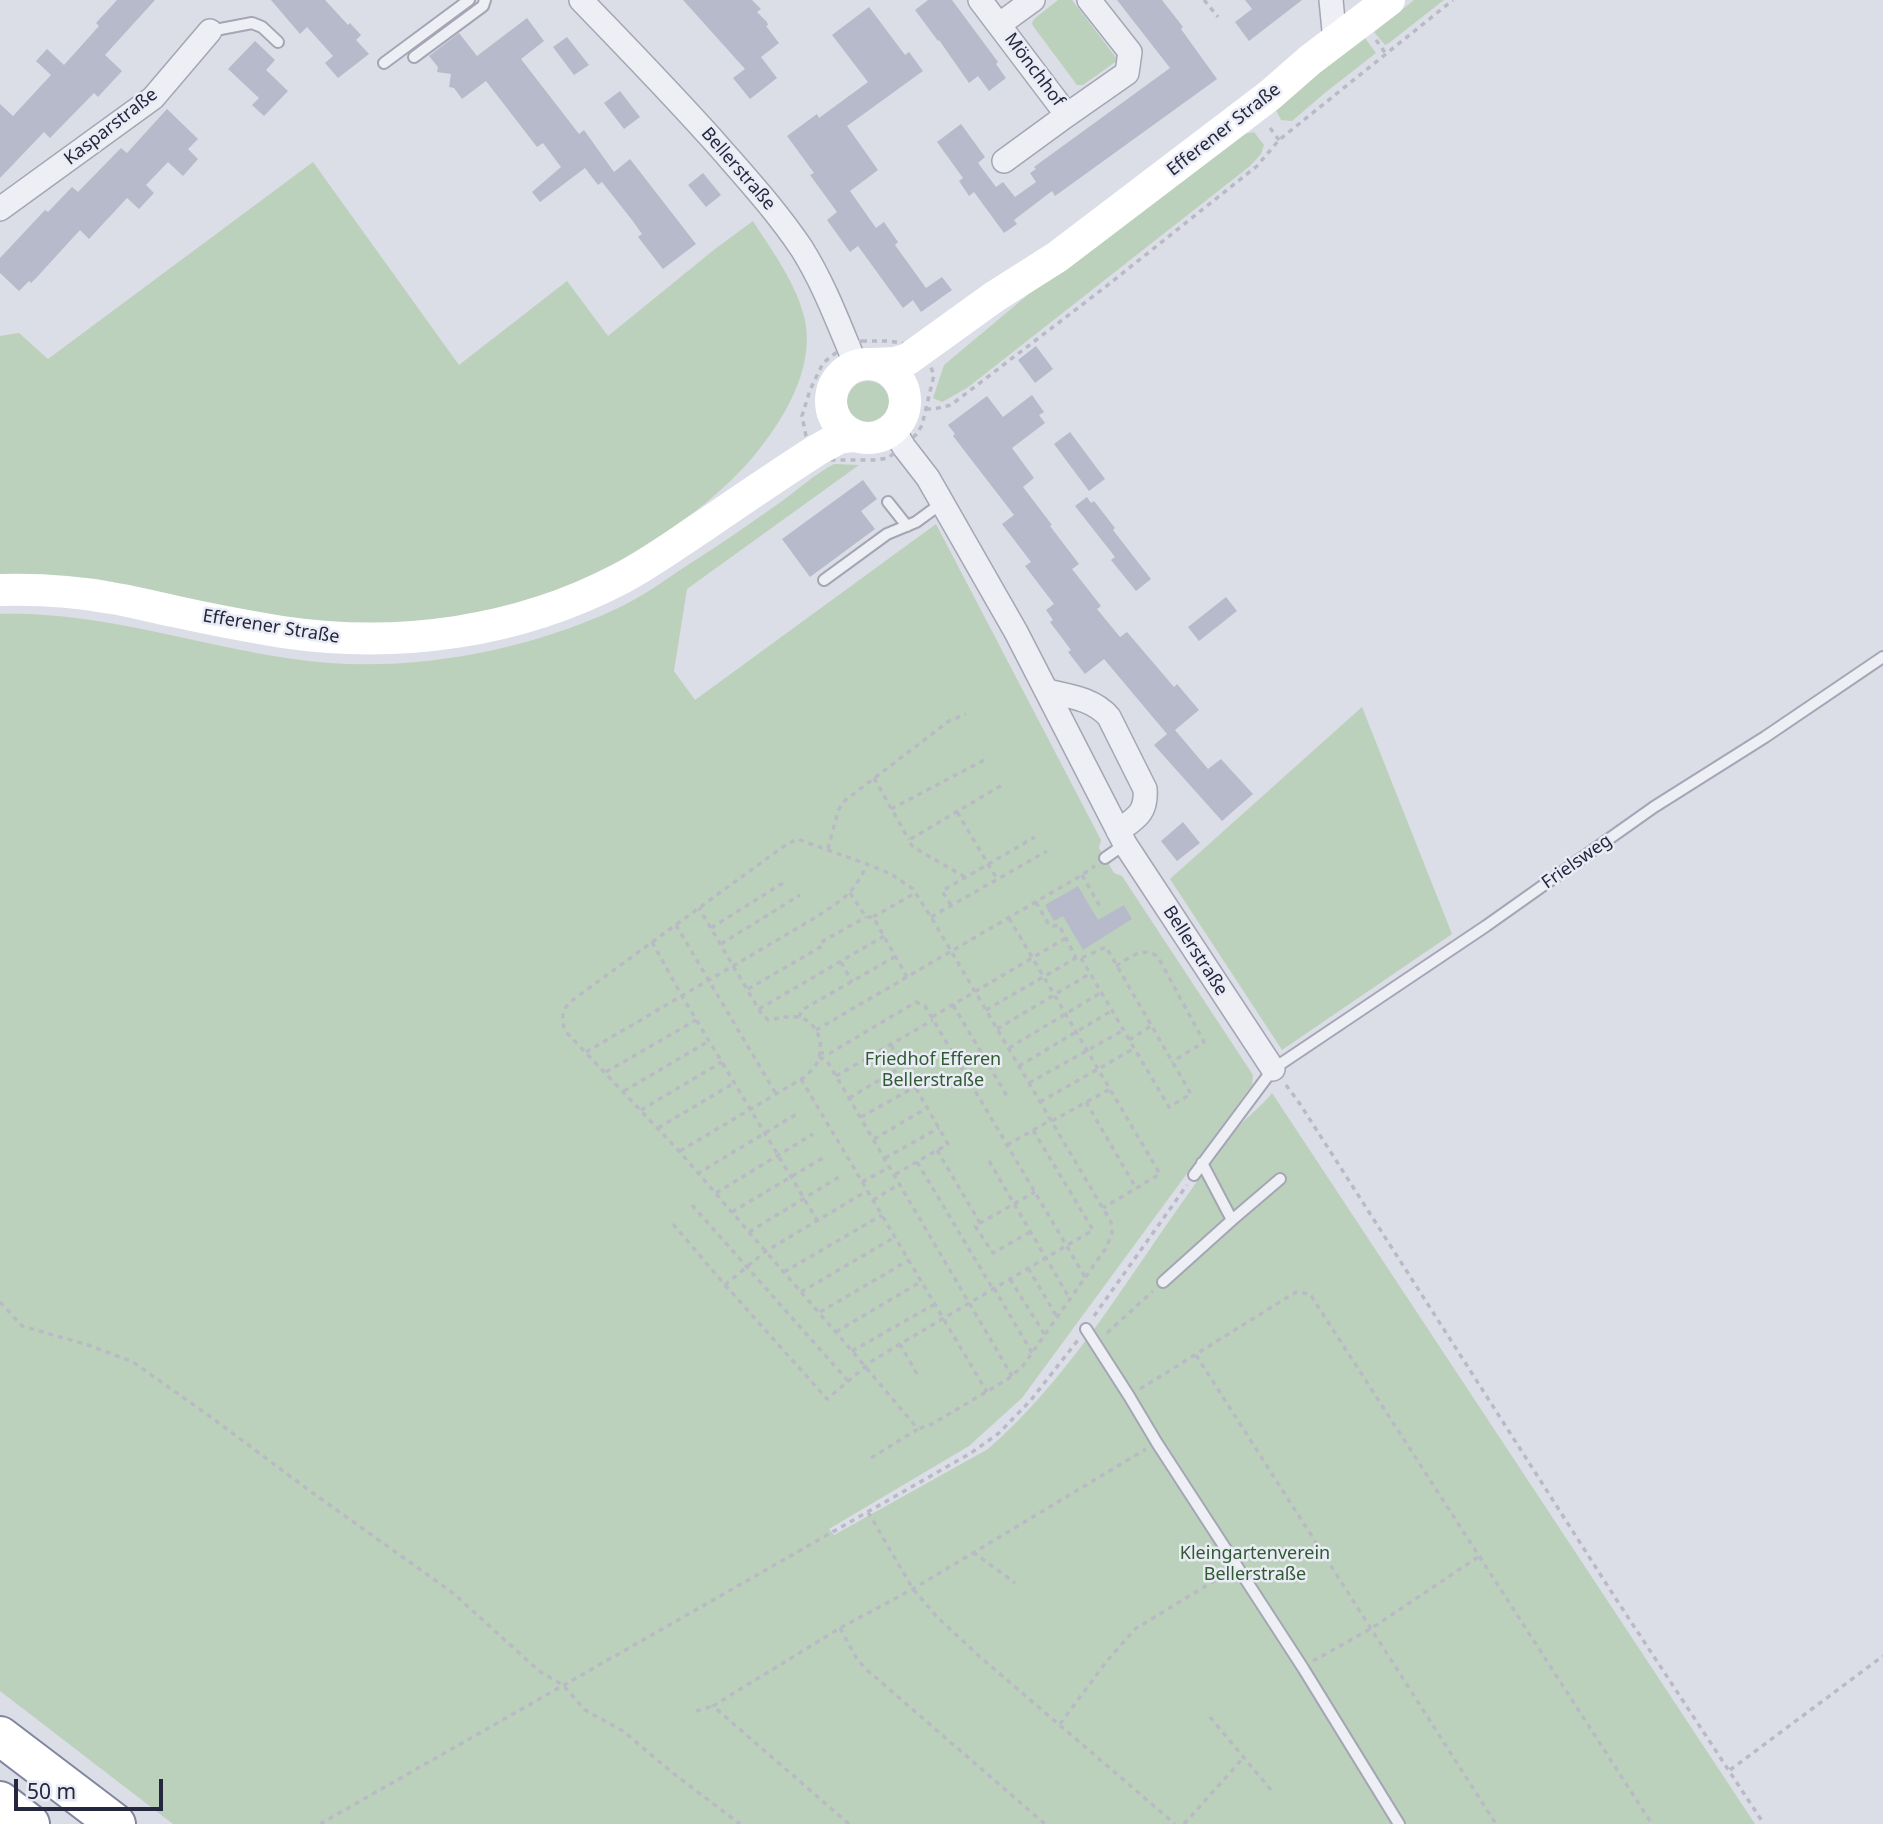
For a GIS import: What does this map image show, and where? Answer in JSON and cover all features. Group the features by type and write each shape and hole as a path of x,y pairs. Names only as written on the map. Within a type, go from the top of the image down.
{"highway":[{"path":"0,1736 117,1824"},
{"path":"0,1801 30,1824"}],"street":[{"name":"Bellerstraße","path":"581,0 763,196 817,274 859,358"},
{"name":"Mönchhof","path":"980,0 1068,115"},
{"name":"Mönchhof","path":"1000,24 1033,0"},
{"name":"Mönchhof","path":"1004,161 1128,74 1129,52 1090,0"},
{"path":"1331,0 1335,41"},
{"name":"Efferener Straße","path":"907,421 917,378 925,358 995,297 1057,257 1270,95 1389,0"},
{"name":"Kasparstraße","path":"0,209 153,98 210,31"},
{"name":"Efferener Straße","path":"859,358 895,363 925,358"},
{"path":"859,358 893,373 904,391 907,421 874,438 853,436 835,420 831,409 830,398 838,377 859,358"},
{"name":"Efferener Straße","path":"0,590 40,590 112,598 305,635 387,639 461,632 525,617 621,579 654,559 811,443 831,409"},
{"name":"Bellerstraße","path":"907,421 928,478 1016,632 1122,838 1273,1069"},
{"name":"Efferener Straße","path":"811,443 853,436"},
{"path":"1047,691 1089,702 1100,707 1109,717 1145,789 1146,800 1142,811 1122,838"}],"lane":[{"path":"384,63 469,0"},
{"path":"414,57 484,6 485,0"},
{"path":"210,31 252,23 262,27 278,42"},
{"path":"888,502 907,526"},
{"path":"824,580 887,534 916,522 943,503"},
{"name":"Frielsweg","path":"1194,1175 1273,1069 1486,926 1654,807 1765,737 1883,657"},
{"path":"1105,858 1122,838"},
{"path":"1202,1163 1232,1220"},
{"path":"1163,1282 1280,1180"},
{"path":"1086,1329 1303,1668 1399,1824"}],"path":[{"path":"1204,0 1217,17"},
{"path":"907,421 951,405 1104,288 1257,166 1279,140 1453,0"},
{"path":"862,341 907,344 925,358 934,375 888,458 828,460 811,443 802,416 822,363 859,358 862,341"},
{"path":"907,421 922,425 917,434 907,421"},
{"path":"828,850 843,802 949,721 966,714"},
{"path":"891,809 986,759"},
{"path":"874,778 910,843 965,877"},
{"path":"909,840 1002,785"},
{"path":"957,811 997,879"},
{"path":"951,905 942,891 1035,837"},
{"path":"871,1458 1012,1376 1032,1353 1106,1248 1112,1233 1111,1222 915,892 898,878 867,864 801,840 793,840 567,1006 562,1024 568,1034 680,1151 918,1429"},
{"path":"931,917 1047,851"},
{"path":"816,1030 1082,875 1105,858"},
{"path":"586,1052 813,919 850,893 862,877 867,864"},
{"path":"1082,875 1102,910"},
{"path":"711,928 786,881"},
{"path":"748,989 824,945 823,941 866,917 873,917 915,892"},
{"path":"850,893 866,917"},
{"path":"721,944 800,895"},
{"path":"986,1010 1044,976 1079,958 1106,947 1191,1094 1169,1107 1091,973 1079,958 1059,925 1049,925 1035,902"},
{"path":"680,1151 801,1079 815,1066 820,1044 813,1025 799,1017 768,1020 699,908"},
{"path":"873,917 907,977"},
{"path":"1009,918 1160,1174 1103,1208"},
{"path":"676,925 776,1094"},
{"path":"759,1009 884,936"},
{"path":"836,1076 1066,938"},
{"path":"652,942 817,1220"},
{"path":"1116,966 1138,953 1147,951 1158,957 1204,1042 1172,1062"},
{"path":"799,1017 803,1010 896,956"},
{"path":"841,962 852,982"},
{"path":"997,1029 1091,973"},
{"path":"1009,1048 1102,992"},
{"path":"819,1055 830,1054 916,1002 925,1006 1085,1278"},
{"path":"953,1004 1007,1096"},
{"path":"1019,1066 1113,1010"},
{"path":"606,1072 696,1020"},
{"path":"1129,1040 1151,1026"},
{"path":"1029,1083 1124,1030"},
{"path":"624,1091 709,1041"},
{"path":"891,1045 948,1144 894,1175"},
{"path":"1040,1102 1135,1048"},
{"path":"819,1055 827,1061 874,1139 1012,1376"},
{"path":"640,1110 722,1062"},
{"path":"849,1098 903,1066"},
{"path":"1273,1069 1300,1104 1616,1599 1764,1824"},
{"path":"801,1079 987,1392"},
{"path":"658,1128 734,1083"},
{"path":"860,1117 915,1087"},
{"path":"1007,1145 1110,1089"},
{"path":"1086,1102 1136,1188"},
{"path":"874,1139 927,1108"},
{"path":"697,1174 800,1112"},
{"path":"885,1158 939,1128"},
{"path":"673,1224 827,1399 865,1366 1093,1230 1033,1130"},
{"path":"715,1193 813,1134"},
{"path":"937,1150 980,1223"},
{"path":"732,1212 825,1156"},
{"path":"989,1161 1070,1299"},
{"path":"917,1162 1032,1353"},
{"path":"862,1182 890,1167"},
{"path":"320,1824 971,1453 999,1433 1031,1400 1086,1329 1194,1175"},
{"path":"749,1232 839,1177"},
{"path":"873,1200 900,1184"},
{"path":"725,1285 766,1251 867,1191"},
{"path":"1030,1232 993,1253 975,1226 1035,1192"},
{"path":"692,1205 848,1381"},
{"path":"784,1272 882,1215"},
{"path":"801,1292 895,1237"},
{"path":"819,1312 909,1259"},
{"path":"1028,1268 1057,1318"},
{"path":"1010,1279 1045,1335"},
{"path":"836,1332 922,1281"},
{"path":"1095,1344 1163,1282"},
{"path":"1129,1396 1296,1292 1310,1294 1652,1824"},
{"path":"0,1302 22,1326 88,1345 133,1362 453,1593 539,1671 563,1685 585,1710 623,1731 740,1824"},
{"path":"852,1351 935,1304"},
{"path":"900,1344 917,1374"},
{"path":"1196,1355 1496,1824"},
{"path":"696,1711 713,1706 840,1628 913,1589 1157,1443"},
{"path":"868,1512 913,1589 937,1618 1175,1824"},
{"path":"973,1552 1015,1583"},
{"path":"1303,1668 1372,1628 1478,1557"},
{"path":"1060,1724 1106,1662 1135,1629 1238,1567"},
{"path":"840,1628 857,1659 867,1670 1045,1824"},
{"path":"1729,1770 1883,1656"},
{"path":"713,1706 849,1824"},
{"path":"1210,1717 1271,1790"},
{"path":"1184,1824 1244,1757"}],"green space":[{"path":"1058,0 1072,0 1118,60 1083,85 1077,85 1032,23"},
{"path":"1414,0 1444,0 1385,45 1374,32"},
{"path":"1365,38 1376,53 1292,121 1281,120 1276,110 1282,101"},
{"path":"1254,132 1264,145 1261,154 1250,166 967,388 942,402 933,398 944,365 1048,278 1234,136"},
{"path":"313,162 459,365 567,281 608,336 753,221 790,281 805,320 805,357 801,375 785,411 753,457 724,487 652,541 569,585 526,602 483,614 442,621 340,625 0,577 0,336 19,333 48,359"},
{"path":"868,381 883,387 889,402 883,417 868,423 853,417 847,402 853,387"},
{"path":"834,464 859,465 687,589 674,671 695,700 936,524 1101,840 1099,848 1114,873 1122,876 1253,1075 1252,1085 1022,1398 969,1446 829,1529 834,1535 988,1449 1017,1422 1092,1332 1223,1145 1272,1093 1755,1824 173,1824 0,1691 0,614 37,614 111,623 256,653 333,663 415,662 456,657 538,638 622,606 716,547"},
{"path":"1362,707 1452,934 1282,1050 1170,879"}],"building":[{"path":"117,0 155,0 105,55 122,71 98,97 94,93 50,138 44,132 0,178 0,104 13,116 51,75 36,61 47,49 64,65 99,26 96,23"},
{"path":"271,0 325,0 361,35 356,40 369,54 338,78 325,63 333,56 307,27 300,34"},
{"path":"683,0 752,0 761,9 757,12 767,22 766,26 779,43 761,57 777,78 750,99 733,78 745,69"},
{"path":"928,0 952,0 998,62 996,64 1006,78 989,91 978,76 969,83 915,10"},
{"path":"1117,0 1162,0 1217,79 1055,196 1052,191 1014,220 1017,224 1004,233 974,192 969,196 959,181 963,178 937,142 961,124 985,157 978,163 996,187 1003,182 1015,197 1036,182 1030,173 1036,169 1034,167 1170,68"},
{"path":"1245,0 1302,0 1249,41 1235,22 1252,9"},
{"path":"869,7 905,55 909,52 923,71 847,126 878,170 850,191 876,228 884,222 898,242 895,245 926,288 942,277 952,290 921,312 913,300 903,308 858,246 850,252 827,220 837,212 810,175 814,173 787,136 817,114 819,118 868,82 832,35"},
{"path":"527,18 544,41 521,59 579,134 584,130 614,172 630,159 696,244 663,269 638,237 642,234 632,220 602,182 598,185 585,168 540,202 532,192 561,167 543,143 537,147 486,81 462,99 454,88 449,87 451,74 437,72 438,67 429,56 459,33 477,56"},
{"path":"567,37 589,65 574,75 553,47"},
{"path":"255,41 275,60 266,70 288,91 264,116 252,105 259,98 228,69"},
{"path":"620,91 640,117 624,129 604,103"},
{"path":"167,109 198,139 188,149 198,159 183,176 168,162 146,185 154,193 139,209 127,198 89,239 80,230 31,283 29,281 19,291 0,273 0,258 45,210 48,212 72,187 78,192 121,148 127,153"},
{"path":"703,173 721,195 706,207 688,185"},
{"path":"1036,346 1053,369 1035,383 1018,360"},
{"path":"1032,395 1044,412 1039,415 1045,423 1012,448 1034,478 1023,487 1079,564 1072,569 1101,606 1097,609 1120,637 1127,632 1174,687 1177,684 1199,710 1175,730 1208,769 1221,759 1253,794 1222,821 1154,745 1167,734 1104,659 1085,674 1068,652 1071,650 1050,622 1053,620 1046,610 1054,604 1025,566 1031,562 1002,524 1014,515 953,436 955,434 948,425 987,396 1003,417"},
{"path":"1070,432 1105,479 1089,491 1054,444"},
{"path":"863,480 877,499 861,511 875,529 810,577 782,539"},
{"path":"1087,497 1091,503 1094,501 1151,579 1136,591 1111,560 1115,557 1075,506"},
{"path":"1226,597 1237,611 1199,641 1188,627"},
{"path":"1183,822 1200,843 1177,861 1161,841"},
{"path":"1078,886 1098,920 1124,905 1132,919 1083,950 1063,916 1054,921 1045,905"}],"park label":[{"name":"Friedhof Efferen Bellerstraße","path":"933,1070"},
{"name":"Kleingartenverein Bellerstraße","path":"1255,1564"}]}
